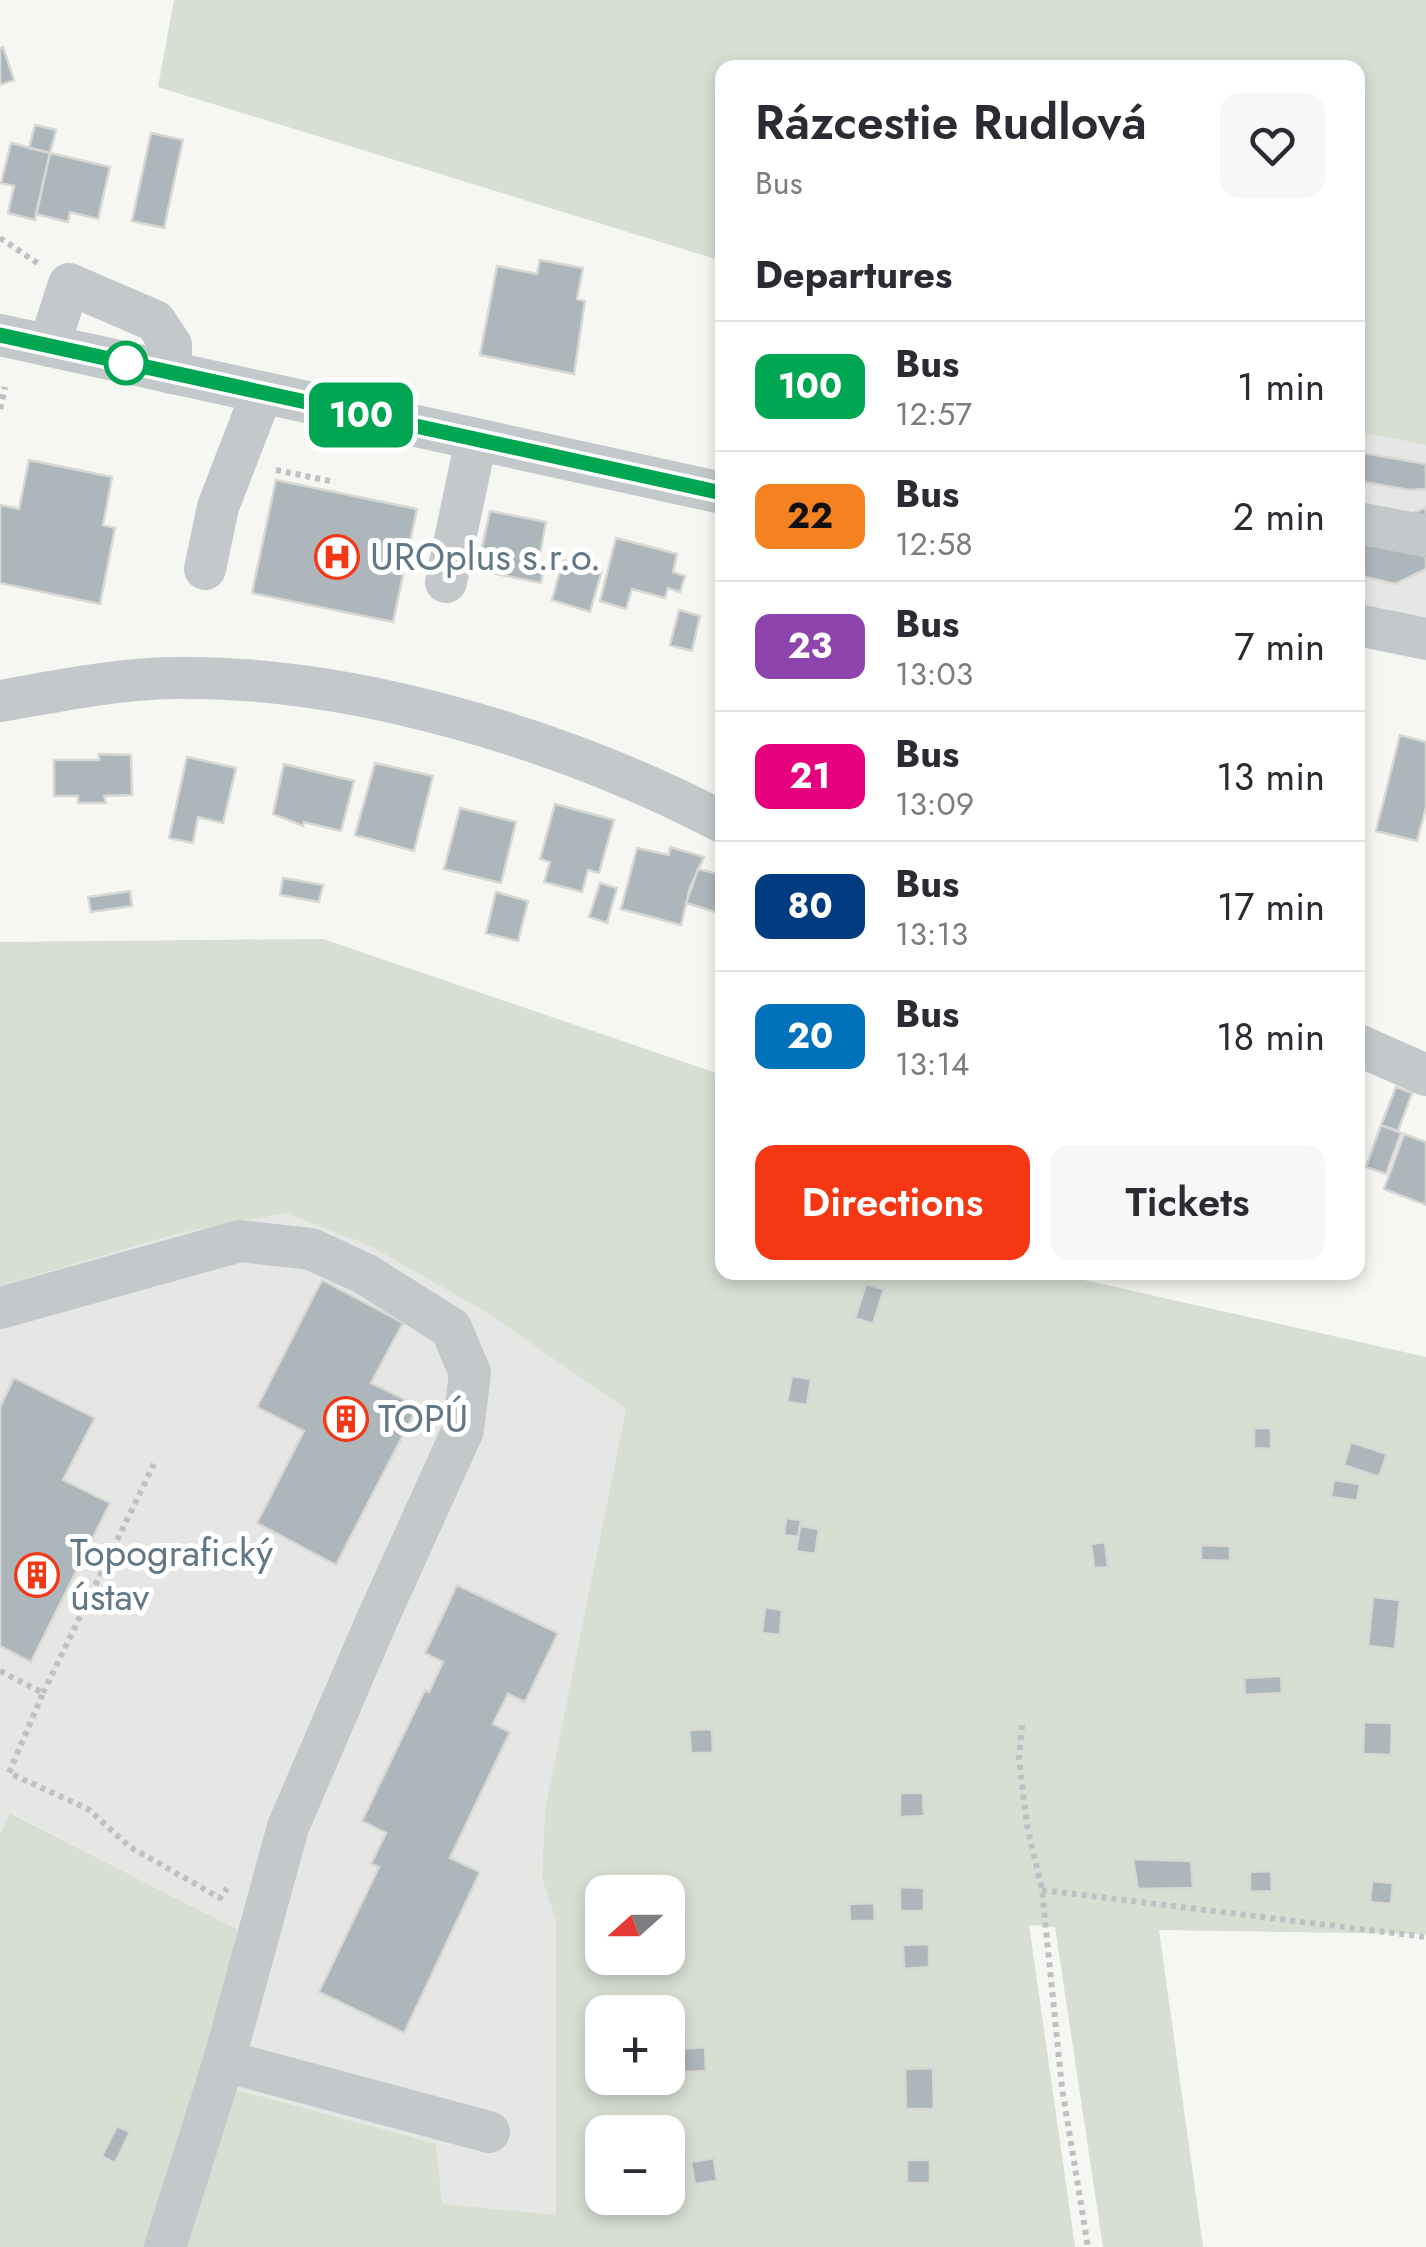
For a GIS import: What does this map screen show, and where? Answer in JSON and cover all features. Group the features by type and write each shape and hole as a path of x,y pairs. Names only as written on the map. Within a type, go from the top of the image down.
{"street":[{"path":"49,346 69,284 155,321 172,345 170,373"},
{"path":"0,335 715,491"},
{"path":"205,569 218,507 262,393"},
{"path":"446,582 476,440"},
{"path":"1365,525 1426,536"},
{"path":"1365,626 1426,638"},
{"path":"0,701 98,684 173,678 262,680 365,698 472,723 575,755 665,792 715,818"},
{"path":"1365,1048 1426,1075"},
{"path":"0,1308 240,1241 311,1250 365,1274 451,1328 470,1372 463,1430 288,1827 224,2061 165,2247"},
{"path":"224,2061 490,2132"}],"path":[{"path":"0,409 5,387"},
{"path":"235,462 335,482"},
{"path":"154,1464 43,1692 9,1773 88,1809 130,1847 220,1898 229,1884"},
{"path":"0,1671 43,1692"},
{"path":"1022,1725 1019,1760 1027,1825 1042,1890 1062,2088 1088,2247"},
{"path":"1042,1890 1426,1937"}],"shaded area":[{"path":"174,0 1426,0 1426,445 1365,433 1365,60 715,60 715,259 158,87"},
{"path":"1365,433 1426,445 1426,622 1365,608"},
{"path":"323,939 715,1073 715,1280 1084,1280 1426,1357 1426,1934 1159,1930 1203,2247 1103,2247 1055,1927 1029,1925 1075,2247 0,2247 0,1834 10,1813 238,1930 199,2080 436,2144 442,2204 556,2215 556,1921 542,1878 545,1809 626,1409 487,1313 370,1246 285,1213 176,1234 0,1286 0,942"},
{"path":"285,1213 370,1246 487,1313 626,1409 545,1809 542,1878 556,1921 556,2216 441,2204 198,2080 238,1930 11,1813 0,1834 0,1286 176,1234"}],"building":[{"path":"3,47 14,80 0,85 0,48"},
{"path":"35,125 56,130 50,153 29,148"},
{"path":"151,133 183,140 164,228 132,221"},
{"path":"11,143 50,153 35,220 8,213 14,186 1,183"},
{"path":"50,153 110,167 98,219 70,212 68,222 36,214"},
{"path":"540,260 583,268 577,299 585,301 574,374 480,355 497,266 537,274"},
{"path":"1365,453 1426,464 1426,489 1365,482"},
{"path":"29,460 112,477 103,525 115,528 100,604 0,583 0,505 19,509"},
{"path":"276,480 417,509 393,622 252,593"},
{"path":"1426,507 1426,569 1395,584 1365,577 1365,537"},
{"path":"490,511 546,522 537,570 543,572 541,583 477,570"},
{"path":"616,538 677,554 673,572 685,576 680,592 668,588 665,598 632,589 626,609 600,601"},
{"path":"563,560 602,570 590,612 552,600"},
{"path":"679,610 700,616 692,651 670,645"},
{"path":"1400,735 1426,742 1426,807 1417,841 1376,831"},
{"path":"99,754 131,755 132,795 104,796 106,803 78,803 78,796 54,796 54,760 99,760"},
{"path":"187,757 236,768 223,823 198,817 193,843 169,838"},
{"path":"375,763 433,776 414,851 355,835"},
{"path":"284,764 354,781 341,831 304,822 303,826 273,814"},
{"path":"555,804 614,820 599,873 588,870 582,892 544,882 550,862 540,859"},
{"path":"460,808 516,822 501,883 444,869"},
{"path":"670,847 704,857 690,888 681,925 621,909 637,848 669,855"},
{"path":"698,869 715,873 715,912 686,903"},
{"path":"283,878 323,885 319,902 280,895"},
{"path":"600,883 617,888 607,923 589,917"},
{"path":"130,891 132,906 91,912 88,897"},
{"path":"496,892 528,901 518,941 486,933"},
{"path":"1396,1087 1412,1093 1398,1131 1381,1125"},
{"path":"1381,1125 1401,1133 1386,1174 1366,1167"},
{"path":"1404,1134 1426,1142 1426,1205 1384,1189"},
{"name":"TOPÚ","path":"322,1280 403,1323 371,1383 418,1406 336,1565 257,1523 304,1431 257,1407"},
{"path":"866,1284 884,1289 873,1324 855,1318"},
{"path":"792,1376 811,1379 807,1405 787,1402"},
{"name":"Topografický ústav","path":"14,1378 95,1418 63,1480 110,1503 31,1662 0,1646 0,1407"},
{"path":"1254,1428 1271,1428 1271,1449 1254,1448"},
{"path":"1351,1442 1387,1454 1379,1477 1344,1465"},
{"path":"1334,1480 1360,1484 1357,1501 1331,1497"},
{"path":"786,1518 801,1520 798,1537 784,1535"},
{"path":"800,1526 819,1529 815,1554 796,1551"},
{"path":"1105,1542 1108,1567 1094,1568 1091,1544"},
{"path":"1201,1545 1230,1546 1230,1561 1201,1560"},
{"path":"457,1585 558,1633 525,1702 508,1694 493,1724 510,1732 450,1858 480,1872 404,2033 319,1992 379,1867 371,1864 386,1833 362,1821 425,1690 429,1692 443,1662 425,1653"},
{"path":"1373,1597 1400,1600 1395,1649 1368,1646"},
{"path":"765,1607 782,1610 780,1635 762,1633"},
{"path":"1281,1676 1282,1693 1245,1695 1244,1678"},
{"path":"1364,1722 1392,1723 1391,1755 1363,1754"},
{"path":"712,1729 713,1753 691,1753 689,1730"},
{"path":"900,1793 923,1793 924,1816 900,1817"},
{"path":"1133,1859 1191,1861 1193,1888 1138,1889"},
{"path":"1271,1871 1272,1891 1250,1892 1250,1872"},
{"path":"1372,1881 1393,1883 1391,1904 1370,1902"},
{"path":"900,1887 924,1888 924,1911 900,1911"},
{"path":"874,1903 875,1921 850,1921 849,1904"},
{"path":"929,1944 929,1967 904,1969 903,1945"},
{"path":"705,2047 706,2071 685,2072 685,2049"},
{"path":"933,2068 934,2109 906,2109 905,2069"},
{"path":"117,2126 130,2132 115,2163 102,2156"},
{"path":"714,2158 717,2181 695,2184 691,2162"},
{"path":"907,2160 930,2160 930,2183 907,2183"}],"bus line":[{"name":"100","path":"0,335 715,492"}],"place":[{"name":"UROplus s.r.o.","path":"337,557"},
{"name":"TOPÚ","path":"346,1419"},
{"name":"Topografický ústav","path":"37,1575"}]}
